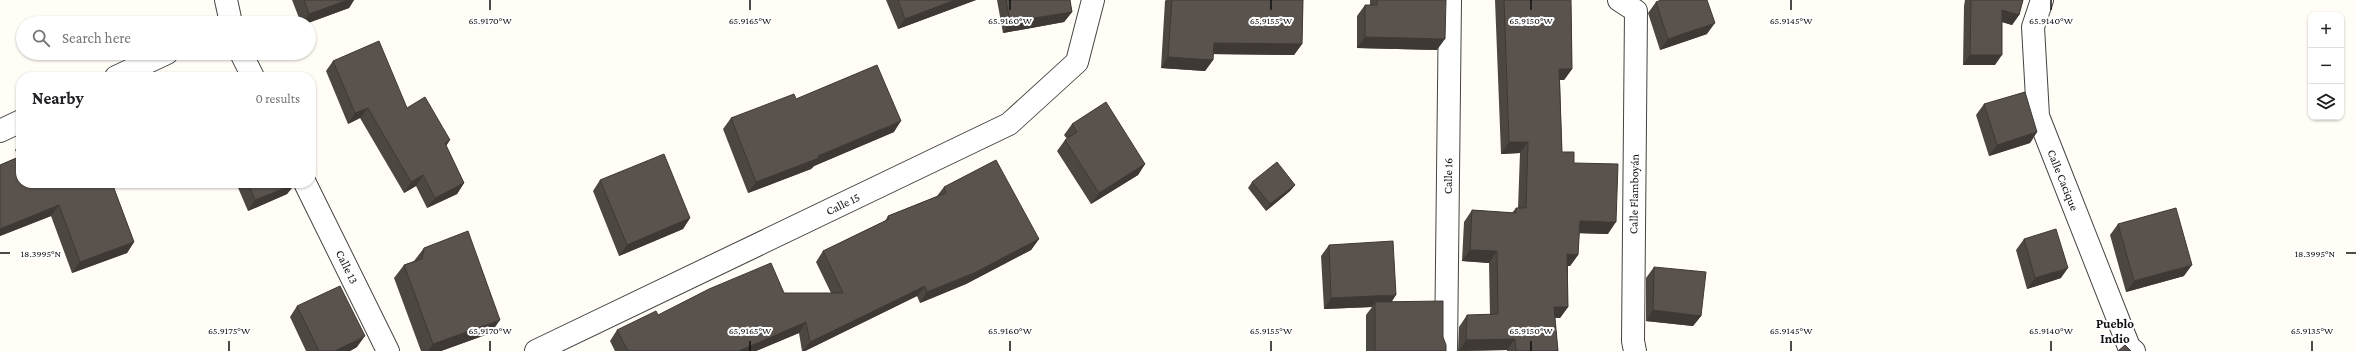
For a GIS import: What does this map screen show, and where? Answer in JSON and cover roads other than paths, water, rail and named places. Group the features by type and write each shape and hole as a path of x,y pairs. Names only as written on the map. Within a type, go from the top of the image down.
{"street":[{"path":"226,0 229,16"},
{"name":"Calle 15","path":"536,351 1009,124 1077,62 1093,0"},
{"name":"Calle 16","path":"1446,351 1450,0"},
{"name":"Calle Flamboyán","path":"1619,0 1636,11 1633,341 1635,351"},
{"name":"Calle Cacique","path":"2042,0 2033,26 2038,116 2130,347 2134,351"},
{"path":"127,72 152,60"},
{"path":"244,60 250,72"},
{"path":"0,131 16,123"},
{"name":"Calle 13","path":"307,188 388,351"}],"district":[{"name":"Pueblo Indio","path":"2115,330"}]}
